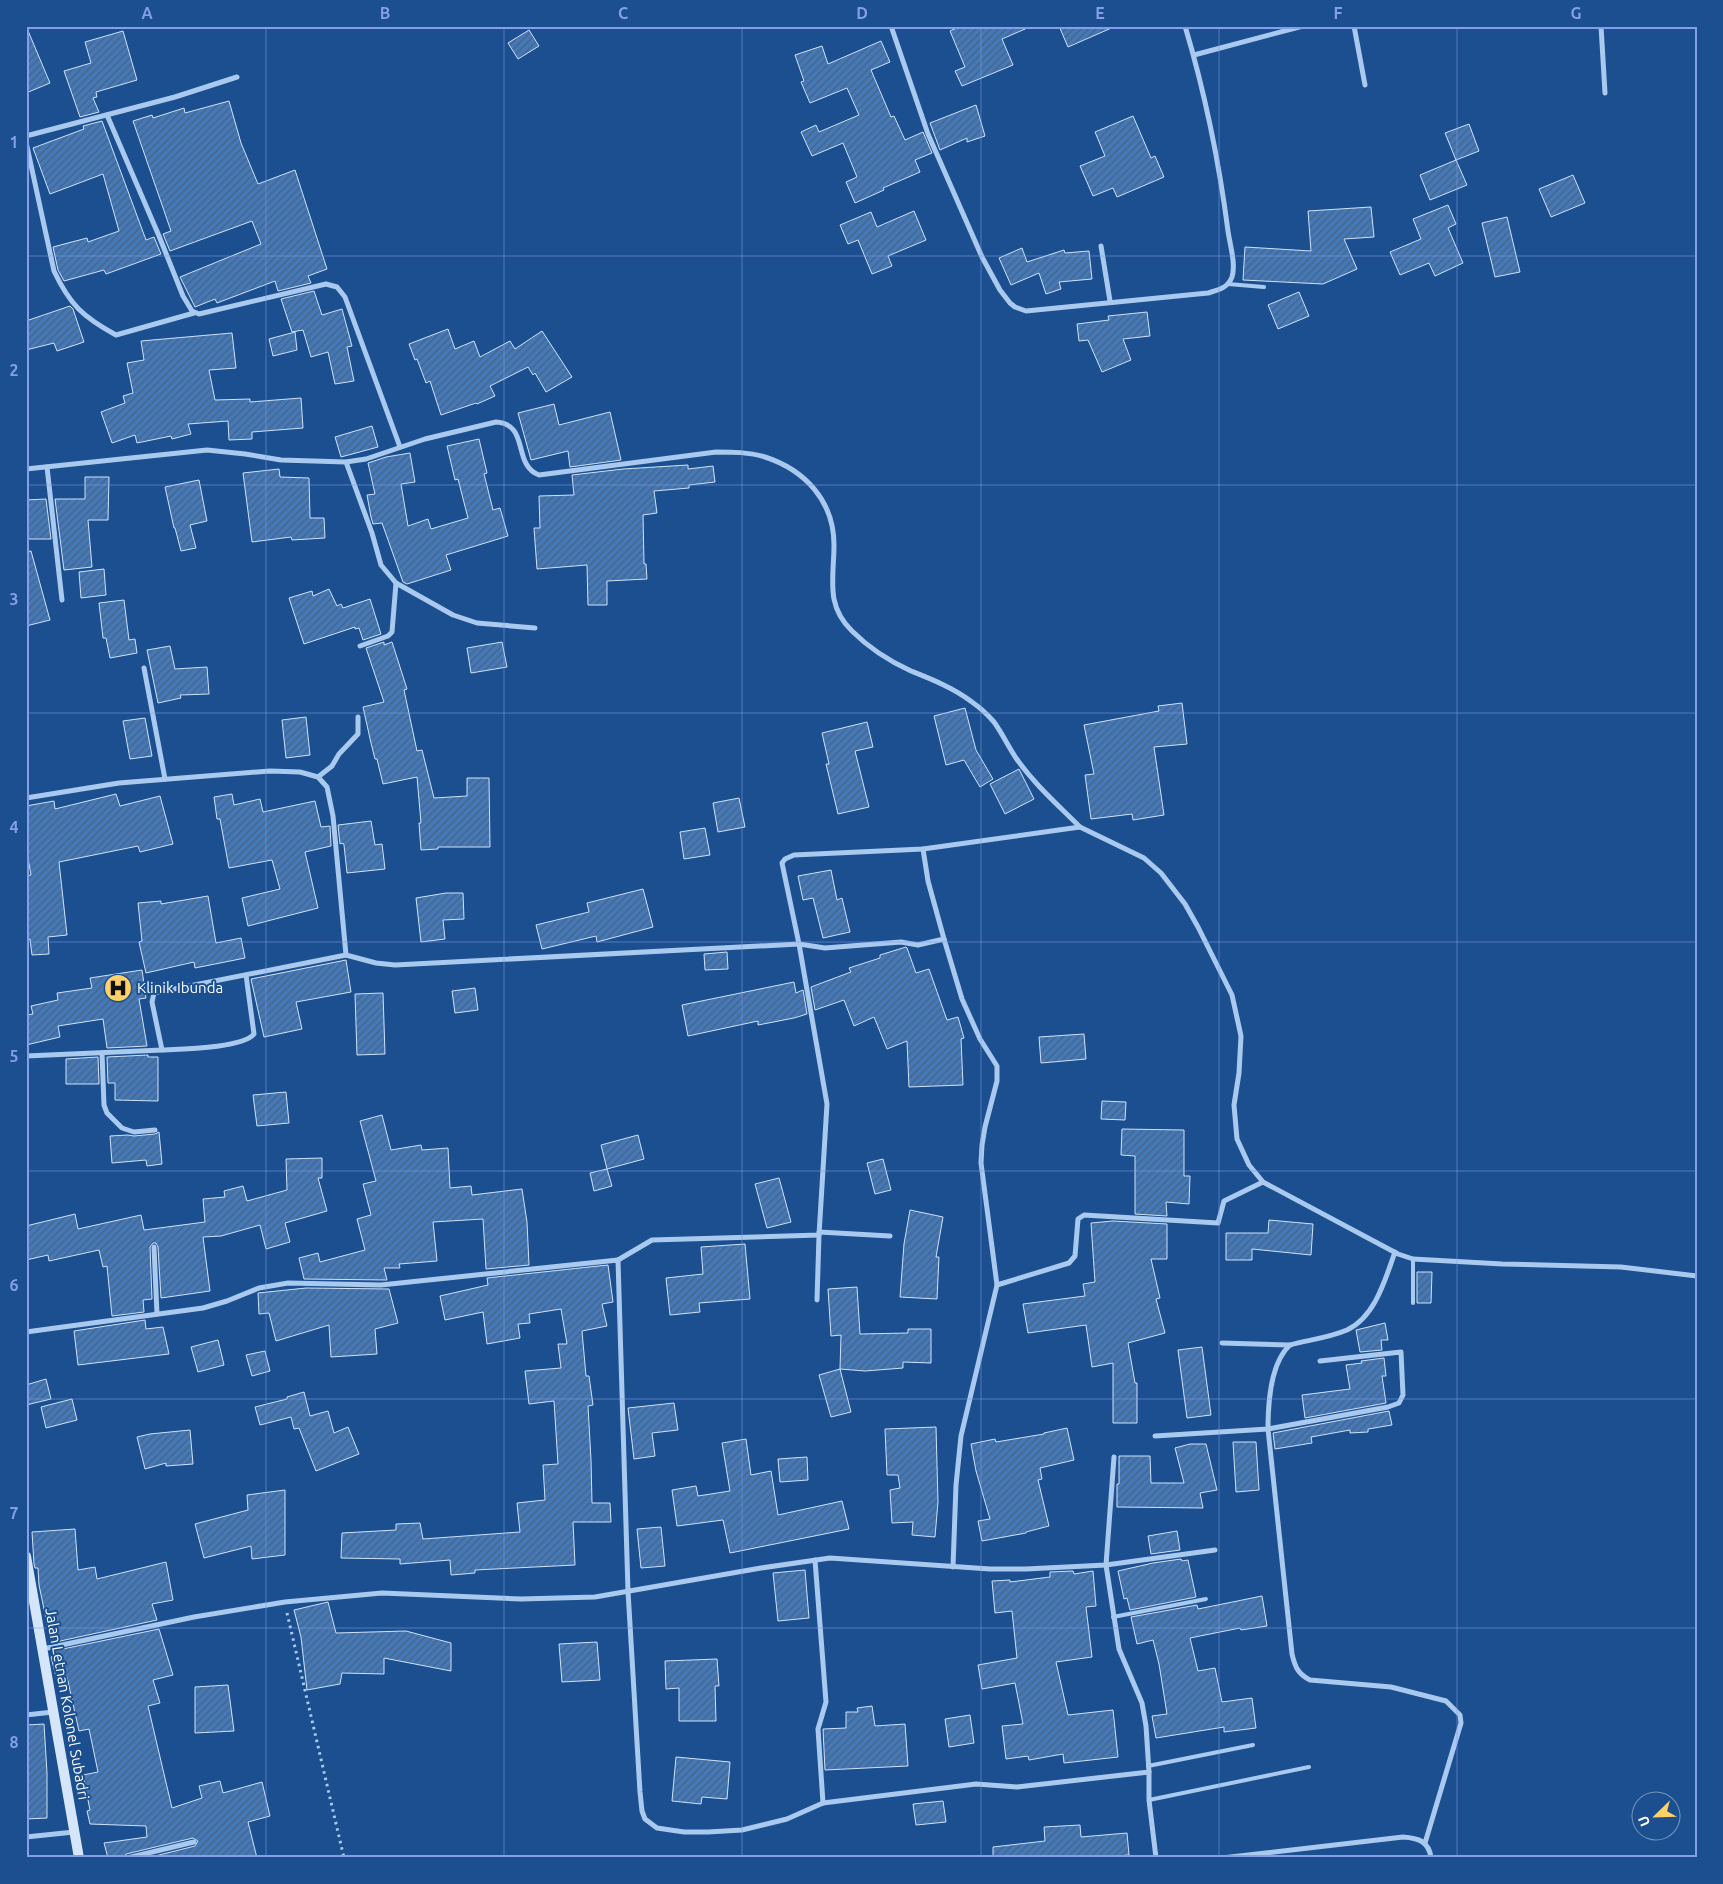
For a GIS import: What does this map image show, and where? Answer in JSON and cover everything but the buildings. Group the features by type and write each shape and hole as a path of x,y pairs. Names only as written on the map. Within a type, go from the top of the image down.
{"main road":[{"name":"Jalan Letnan Kolonel Subadri","path":"26,1556 79,1858"}],"street":[{"path":"891,26 932,143 982,257 1000,290 1010,303 1026,311 1110,301 1208,293 1221,289 1228,284 1233,264 1222,184 1194,55 1185,26"},
{"path":"1194,55 1304,26"},
{"path":"1354,26 1365,85"},
{"path":"1601,26 1605,93"},
{"path":"26,136 175,97 238,77"},
{"path":"107,115 160,236 183,296 194,313"},
{"path":"26,142 54,271 62,289 82,314 116,334 194,313 199,314 326,284 337,287 345,296 400,447"},
{"path":"1101,246 1110,301"},
{"path":"26,469 207,450 281,460 346,462 366,459 425,439 496,422 504,422 511,426 517,436 527,467 539,475 716,452 764,456 782,464 805,478 822,498 831,521 834,544 832,590 835,605 846,624 872,648 891,661 938,682 970,700 993,721 1016,758 1036,783 1080,827 1144,858 1161,872 1185,904 1232,995 1241,1036 1234,1105 1237,1138 1249,1165 1263,1182 1395,1252 1413,1259 1502,1264 1621,1267 1697,1276"},
{"path":"346,462 372,533 381,565 396,583 453,615 477,623 535,628"},
{"path":"48,467 62,600"},
{"path":"360,646 388,636 392,632 396,583"},
{"path":"144,668 165,779"},
{"path":"318,777 332,766 338,754 358,734 358,716"},
{"path":"26,798 119,783 270,771 300,772 318,777 327,787 333,816 346,955"},
{"path":"817,1300 827,1104 799,944 782,863 785,859 794,855 923,849 1080,827"},
{"path":"923,849 928,881 962,999 976,1032 997,1066 997,1081 985,1127 981,1163 997,1285 961,1436 956,1485 953,1567"},
{"path":"162,1050 152,1002 154,993 346,955 376,963 395,965 799,944 825,948 901,942 918,945 944,939"},
{"path":"26,1056 162,1050 233,1044 251,1038 254,1034 246,975"},
{"path":"102,1052 104,1105 107,1113 122,1128 134,1132 155,1130"},
{"path":"997,1285 1070,1263 1074,1256 1078,1219 1084,1215 1218,1223 1224,1201 1263,1182"},
{"path":"26,1332 203,1308 259,1288 288,1283 381,1285 618,1260 652,1240 819,1233 890,1236"},
{"path":"154,1247 157,1314"},
{"path":"1222,1343 1290,1345 1346,1330 1360,1322 1369,1311 1380,1290 1395,1252"},
{"path":"618,1260 628,1592 640,1792 645,1819 657,1828 664,1830 684,1832 742,1830 787,1818 823,1803 976,1784 1017,1787 1148,1769"},
{"path":"1290,1345 1281,1354 1272,1383 1268,1429 1294,1666 1300,1675 1310,1680 1391,1687 1446,1701 1460,1715 1461,1723 1425,1843"},
{"path":"1155,1436 1268,1429 1388,1407 1399,1403 1402,1396 1401,1352 1320,1361"},
{"path":"1114,1457 1106,1565 1119,1649 1142,1703 1146,1726 1149,1800 1156,1858"},
{"path":"42,1649 194,1617 285,1602 382,1593 520,1599 595,1597 830,1558 990,1570 1106,1565 1215,1550"},
{"path":"815,1560 826,1702 818,1729 823,1803"},
{"path":"26,1715 53,1712"},
{"path":"26,1837 74,1832"},
{"path":"1222,1858 1403,1837 1415,1838 1425,1843 1430,1851 1431,1858"},
{"path":"127,1858 194,1842"}],"lane":[{"path":"1228,284 1264,287"},
{"path":"1413,1259 1413,1303"},
{"path":"1113,1617 1206,1599"},
{"path":"1148,1769 1253,1745"},
{"path":"1149,1800 1309,1767"}],"path":[{"path":"285,1602 344,1858"}],"place":[{"name":"Klinik Ibunda","path":"118,988"}]}
